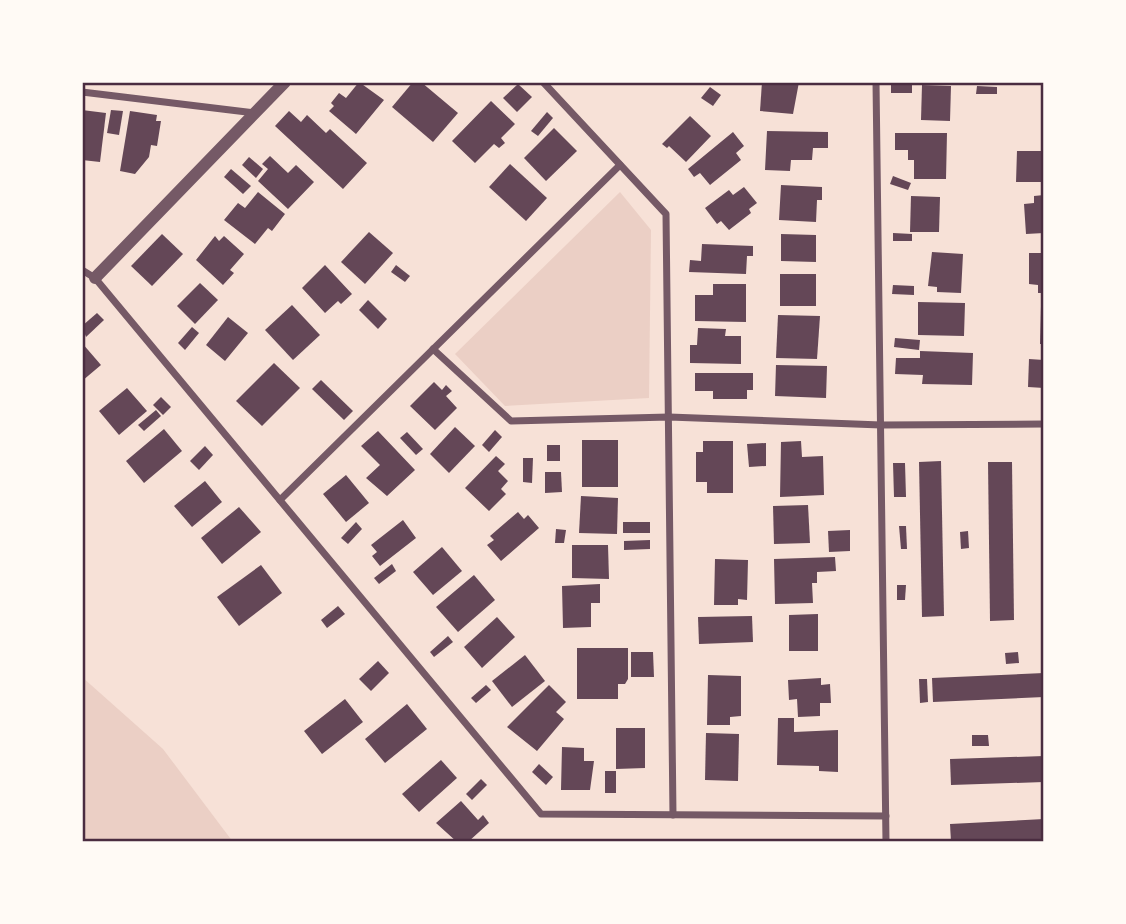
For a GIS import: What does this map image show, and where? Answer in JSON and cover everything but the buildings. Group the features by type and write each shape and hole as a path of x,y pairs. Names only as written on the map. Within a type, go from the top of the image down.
{"street":[{"path":"95,278 285,82"},
{"path":"543,82 666,214 673,815"},
{"path":"876,82 886,842"},
{"path":"82,92 255,113"},
{"path":"279,500 620,165"},
{"path":"82,270 95,278 541,814 886,816"},
{"path":"433,349 511,422 668,417 881,425 1044,424"}],"shaded area":[{"path":"620,192 651,230 649,398 505,406 455,354"},
{"path":"82,677 163,749 233,842 82,842"}]}
